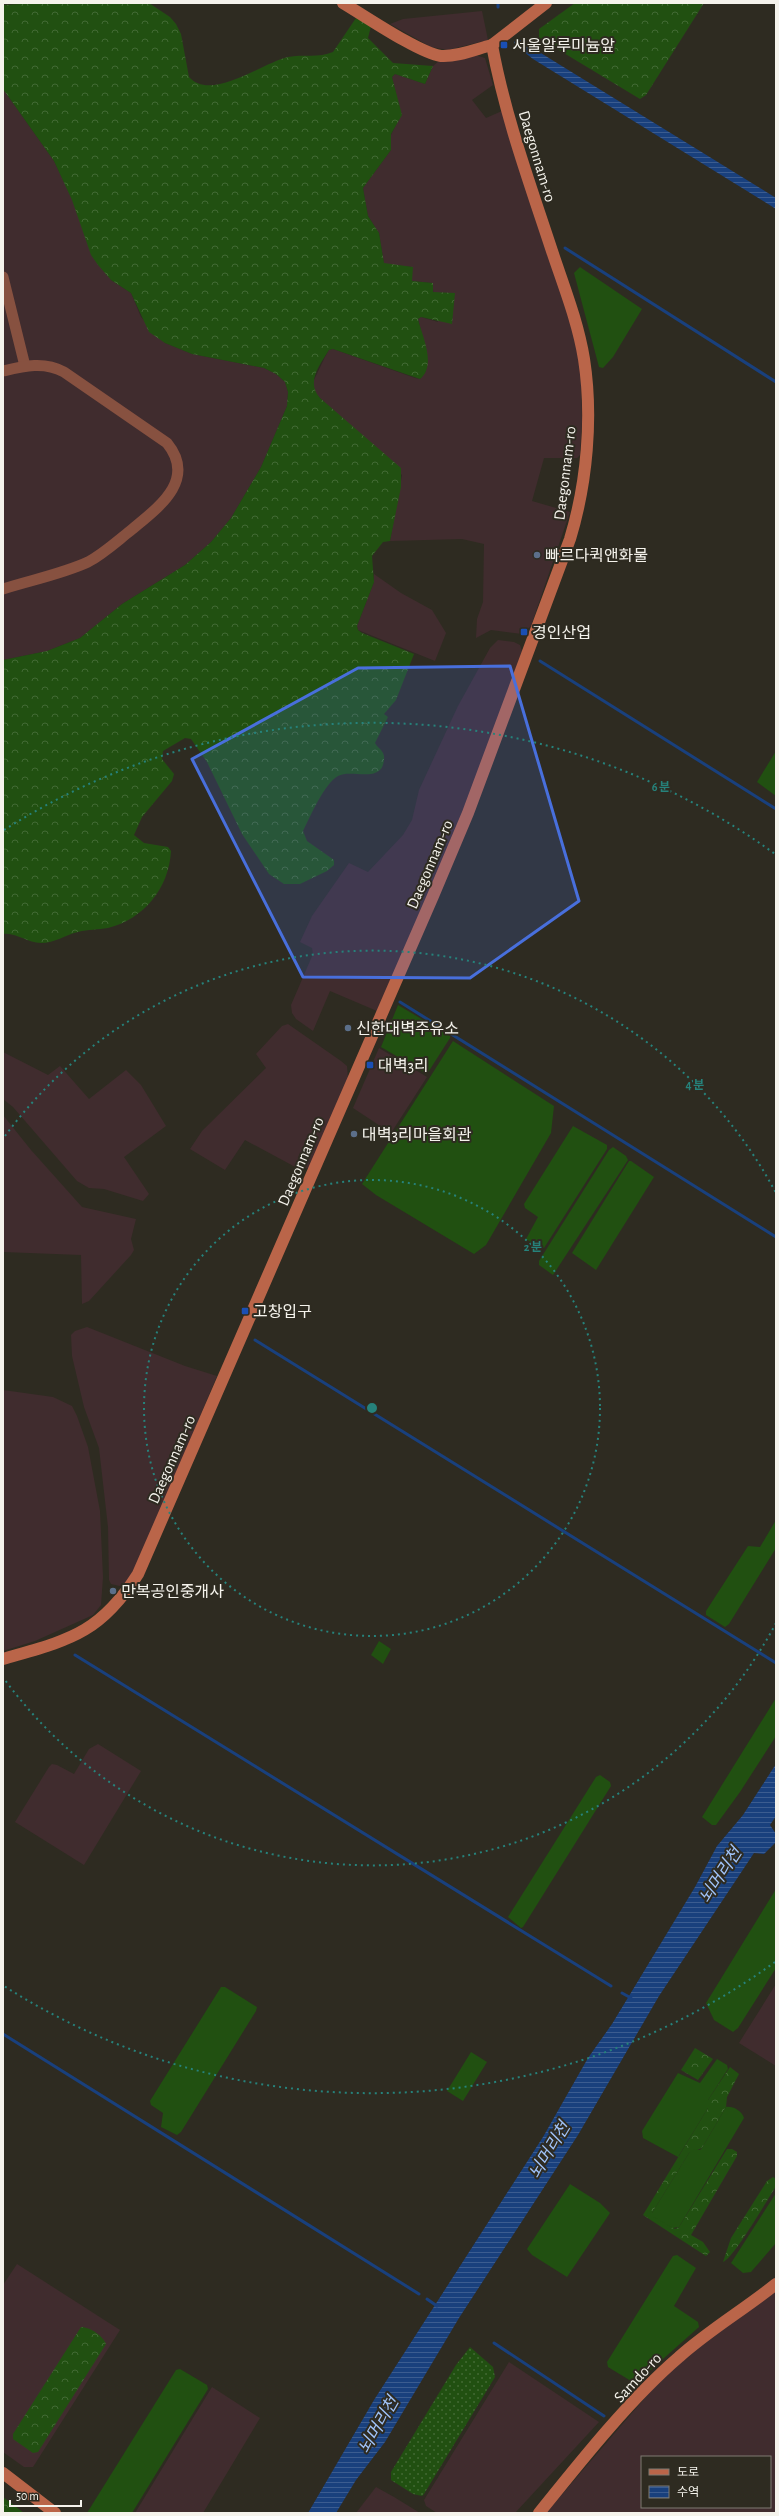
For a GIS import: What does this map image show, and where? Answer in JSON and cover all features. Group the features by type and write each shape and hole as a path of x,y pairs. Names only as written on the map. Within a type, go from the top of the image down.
{"street":[{"path":"343,3 422,49 440,56 454,55 492,45 546,3"},
{"name":"Daegonnam-ro","path":"3,1659 70,1638 94,1625 118,1603 138,1574 468,813 570,539 583,477 587,398 584,359 566,291 510,121 492,45"},
{"path":"3,277 25,366"},
{"path":"3,371 25,366 48,365 57,369 156,434 172,449 178,464 178,473 173,490 161,505 96,557 80,565 3,589"},
{"name":"Samdo-ro","path":"539,2513 616,2423 668,2366 776,2284"},
{"path":"3,2473 55,2513"}],"highlighted area":[{"path":"510,666 579,901 470,978 303,977 192,759 358,668"}],"shaded area":[{"path":"482,11 488,40 448,50 431,47 390,24 403,19"},
{"path":"475,55 485,58 493,85 472,100 486,118 502,111 575,335 581,373 582,421 580,455 577,458 544,458 532,501 570,512 531,626 522,634 491,630 476,638 477,619 483,602 484,544 462,539 390,541 402,475 314,392 313,382 329,350 333,349 415,378 420,379 426,371 427,353 418,319 421,317 438,322 432,283 412,281 412,267 384,264 379,233 368,216 363,188 391,150 391,135 401,115 392,77 395,74 425,84 433,66 439,61"},
{"path":"3,89 54,161 111,280 131,293 141,317 165,343 192,354 264,368 276,374 285,382 288,392 287,406 261,467 231,518 211,542 185,565 122,604 80,638 47,651 3,660"},
{"path":"374,574 401,593 432,610 446,633 435,661 358,630 357,626 374,582"},
{"path":"498,640 514,642 520,645 522,651 468,800 425,905 377,1011 330,991 313,1031 296,1019 292,1013 291,1005 313,954 312,948 300,942 312,916 349,863 368,872 403,835 412,820 419,790 458,706 490,648"},
{"path":"288,1024 347,1066 348,1079 309,1168 299,1169 245,1140 225,1170 190,1149 202,1131 266,1068 256,1054 282,1026"},
{"path":"379,1048 427,1077 391,1133 353,1108"},
{"path":"3,1052 48,1075 60,1066 89,1099 126,1070 141,1085 166,1126 124,1157 149,1194 143,1201 104,1189 89,1188 77,1181 13,1107 3,1099"},
{"path":"3,1115 31,1150 82,1207 136,1219 131,1239 134,1250 89,1301 82,1304 81,1255 3,1252"},
{"path":"87,1327 185,1366 217,1376 140,1559 124,1587 111,1584 109,1580 108,1527 99,1448 84,1407 72,1356 71,1335 75,1331"},
{"path":"3,1390 53,1397 72,1406 88,1447 100,1511 103,1577 101,1605 93,1615 35,1641 3,1651"},
{"path":"98,1744 141,1771 84,1865 15,1822 52,1764 74,1774 89,1749"},
{"path":"776,1984 776,2066 739,2043"},
{"path":"17,2264 120,2330 33,2467 24,2467 3,2452 3,2285"},
{"path":"776,2290 776,2513 546,2513 650,2392 678,2362"},
{"path":"509,2362 599,2422 515,2513 437,2513 426,2506 424,2500"},
{"path":"212,2387 260,2418 203,2513 135,2513"},
{"path":"376,2487 394,2497 420,2513 356,2513"}],"green space":[{"path":"37,3 149,3 170,17 176,24 181,34 189,77 199,84 210,85 237,79 288,57 322,55 333,52 356,18 371,26 368,38 393,63 433,66 425,84 395,74 392,77 402,115 391,134 391,150 363,188 368,216 379,233 384,263 413,267 412,281 433,283 433,292 455,293 452,324 421,317 418,319 428,358 425,373 420,379 333,349 329,350 321,362 314,380 316,392 320,398 401,468 401,487 390,541 383,542 372,556 374,582 357,626 358,630 362,633 414,654 396,700 384,714 388,717 375,743 384,756 383,765 380,770 369,774 343,774 338,776 323,793 303,831 307,841 334,860 334,865 327,871 300,884 284,884 269,874 242,834 207,762 191,739 185,738 163,751 162,759 174,774 172,781 142,817 134,835 144,843 168,847 171,851 169,865 160,889 143,909 121,924 108,928 73,933 46,943 36,943 12,935 3,934 3,660 47,651 80,638 122,604 185,565 211,542 231,518 261,467 287,406 288,392 285,382 276,374 264,368 192,354 165,343 149,332 131,293 111,280 91,255 72,200 54,161 3,89 3,5"},
{"path":"575,3 704,3 646,95 640,99 539,38 539,29"},
{"path":"580,267 642,309 613,357 603,368 599,367 574,273"},
{"path":"776,751 776,796 757,782"},
{"path":"398,1005 450,1036 427,1074 381,1047"},
{"path":"453,1041 554,1106 551,1133 486,1245 474,1254 376,1195 362,1184"},
{"path":"573,1126 607,1145 607,1149 544,1248 540,1248 526,1239 538,1217 525,1208 524,1204"},
{"path":"613,1147 626,1156 628,1160 553,1275 539,1265 539,1261 609,1150"},
{"path":"629,1161 654,1177 596,1270 572,1253"},
{"path":"776,1520 776,1548 729,1624 725,1627 706,1615 706,1611 748,1546 760,1547"},
{"path":"379,1641 391,1649 383,1664 371,1655"},
{"path":"776,1698 776,1736 740,1792 716,1825 712,1825 702,1817"},
{"path":"600,1775 610,1782 611,1786 521,1928 508,1917 596,1777"},
{"path":"776,1889 776,1968 738,2028 733,2032 714,2020 706,2003"},
{"path":"221,1987 225,1987 257,2007 256,2011 181,2132 177,2135 161,2127 163,2113 151,2105 150,2101"},
{"path":"695,2048 713,2059 698,2080 681,2070"},
{"path":"471,2052 487,2062 463,2101 447,2091"},
{"path":"717,2059 727,2065 728,2069 708,2100 708,2108 678,2157 643,2138 642,2131 678,2073 700,2083"},
{"path":"730,2067 739,2074 727,2097 726,2107 702,2148 689,2153 652,2213 675,2229 679,2227 727,2149 732,2149 737,2152 737,2156 691,2235 703,2242 710,2252 706,2256 643,2215 708,2108 708,2100"},
{"path":"726,2107 731,2107 737,2110 744,2118 679,2227 673,2228 652,2216 652,2213 689,2153 694,2149 700,2150 702,2148"},
{"path":"773,2177 776,2179 776,2186 742,2240 723,2262 731,2238 767,2181"},
{"path":"570,2184 600,2203 610,2213 567,2277 532,2255 527,2249"},
{"path":"776,2193 776,2243 751,2272 743,2273 731,2263"},
{"path":"677,2255 696,2268 674,2306 698,2322 699,2327 637,2382 631,2381 608,2367 607,2362 673,2256"},
{"path":"81,2327 85,2327 96,2332 106,2344 38,2452 33,2453 13,2439 13,2434"},
{"path":"470,2347 493,2367 495,2377 424,2494 422,2496 413,2494 391,2480 391,2472 456,2365"},
{"path":"180,2369 207,2385 208,2389 132,2513 87,2513 176,2370"},
{"path":"3,2497 24,2513 3,2513"}],"water":[{"path":"518,39 776,198 776,209 533,59 515,45 514,42"},
{"name":"뇌머리천","path":"776,1764 776,1816 770,1825 776,1834 776,1842 764,1854 754,1853 659,1996 578,2135 459,2318 385,2442 356,2480 336,2513 308,2513 374,2400 543,2137 588,2058 612,2024 695,1887 717,1846 743,1815"}],"waterway":[{"path":"565,248 776,382"},
{"path":"540,661 776,809"},
{"path":"400,1002 776,1237"},
{"path":"255,1340 776,1663"},
{"path":"75,1655 611,1986"},
{"path":"622,1993 631,1998"},
{"path":"3,2034 419,2294"},
{"path":"427,2299 437,2306"},
{"path":"494,2343 604,2416"}],"place":[{"name":"서울알루미늄앞","path":"504,45"},
{"name":"빠르다퀵앤화물","path":"537,555"},
{"name":"경인산업","path":"524,632"},
{"name":"신한대벽주유소","path":"348,1028"},
{"name":"대벽3리","path":"370,1065"},
{"name":"대벽3리마을회관","path":"354,1134"},
{"name":"고창입구","path":"245,1311"},
{"name":"만복공인중개사","path":"113,1591"}]}
